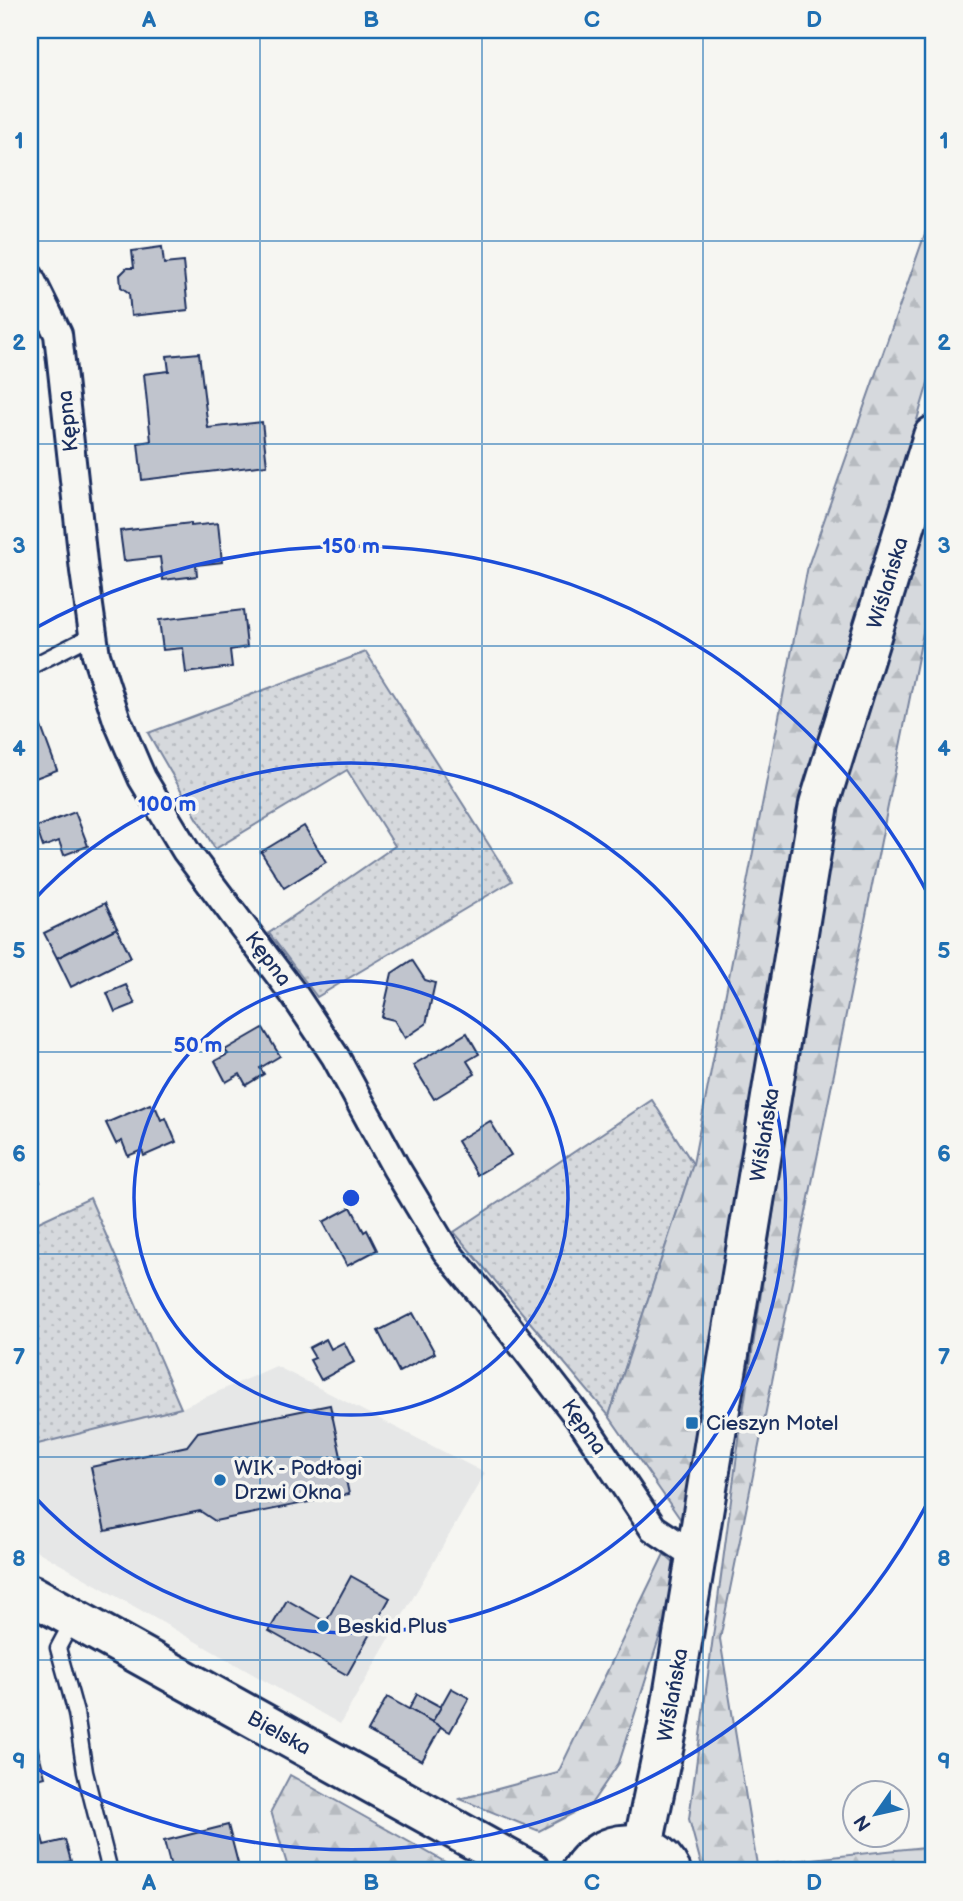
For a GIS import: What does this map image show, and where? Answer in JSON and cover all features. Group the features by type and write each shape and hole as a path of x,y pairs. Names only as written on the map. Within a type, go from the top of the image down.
{"street":[{"name":"Kępna","path":"30,277 58,334 82,558 96,655 117,720 142,778 186,851 295,996 335,1056 396,1168 446,1251 582,1422 653,1528 683,1548 697,1550"},
{"name":"Wiślańska","path":"643,1846 669,1721 819,804 933,436"},
{"name":"Bielska","path":"30,1594 530,1871"},
{"path":"581,1871 598,1851 628,1843 643,1846 658,1854 671,1871"}],"lane":[{"path":"30,667 93,635"},
{"path":"74,1619 58,1648 76,1713 85,1772 110,1871"}],"shaded area":[{"path":"276,1366 485,1473 340,1724 30,1547 30,1446 181,1408"}],"green space":[{"path":"933,211 933,366 822,740 776,943 683,1523 609,1416 693,1164 808,566"},
{"path":"933,502 933,583 720,1639 757,1865 933,1846 933,1871 703,1871 689,1819 740,1432 835,804"},
{"path":"366,652 512,881 317,997 269,933 395,846 347,770 215,849 148,733"},
{"path":"652,1100 693,1164 609,1416 454,1232"},
{"path":"90,1198 181,1408 30,1446 30,1226"},
{"path":"664,1554 681,1570 619,1763 591,1804 539,1831 460,1799 558,1773"},
{"path":"290,1775 461,1871 289,1871 271,1811"}],"building":[{"path":"162,247 164,264 183,262 188,310 131,316 129,293 121,287 120,275 127,268 134,268 132,251"},
{"path":"199,353 208,428 262,422 267,465 142,480 138,443 151,441 144,374 169,371 167,356"},
{"path":"191,523 191,526 218,523 222,562 196,565 197,576 163,580 160,557 124,561 120,531"},
{"path":"243,610 247,647 230,650 232,667 186,673 183,648 163,650 159,620"},
{"path":"39,721 57,770 30,780 30,724"},
{"path":"75,812 88,846 64,855 59,841 43,847 36,827"},
{"path":"304,826 326,862 284,888 261,852"},
{"path":"105,903 117,928 57,958 44,933"},
{"path":"117,928 131,957 71,987 57,958"},
{"path":"412,960 425,980 435,983 426,1024 405,1038 394,1020 382,1017 392,973"},
{"path":"126,985 135,1004 115,1012 107,993"},
{"path":"263,1028 280,1056 260,1068 264,1074 246,1085 240,1074 226,1082 215,1061 228,1054 225,1050"},
{"path":"467,1033 479,1054 467,1061 475,1074 434,1099 413,1065"},
{"path":"150,1104 153,1109 156,1108 161,1120 166,1118 176,1142 144,1156 142,1150 128,1156 122,1141 116,1144 106,1123"},
{"path":"490,1121 511,1155 477,1175 457,1141"},
{"path":"30,1152 40,1182 30,1185"},
{"path":"351,1207 377,1250 347,1266 323,1222"},
{"path":"413,1313 435,1353 399,1372 378,1331"},
{"path":"326,1339 331,1349 344,1342 354,1362 321,1380 310,1360 315,1358 309,1348"},
{"name":"WIK - Podłogi Drzwi Okna","path":"330,1405 349,1494 215,1521 200,1511 105,1531 91,1467 187,1446 198,1432"},
{"name":"Beskid Plus","path":"351,1576 390,1598 347,1675 269,1631 287,1600 326,1622"},
{"path":"451,1688 469,1698 450,1732 432,1722"},
{"path":"417,1694 441,1707 432,1722 409,1709"},
{"path":"387,1697 441,1727 422,1761 368,1731"},
{"path":"35,1737 45,1777 30,1781 30,1738"},
{"path":"228,1825 240,1871 172,1871 164,1841"},
{"path":"42,1837 44,1845 65,1840 71,1861 64,1863 67,1871 30,1871 30,1840"}],"place":[{"name":"Cieszyn Motel","path":"692,1423"},
{"name":"WIK - Podłogi Drzwi Okna","path":"220,1480"},
{"name":"Beskid Plus","path":"323,1626"}]}
